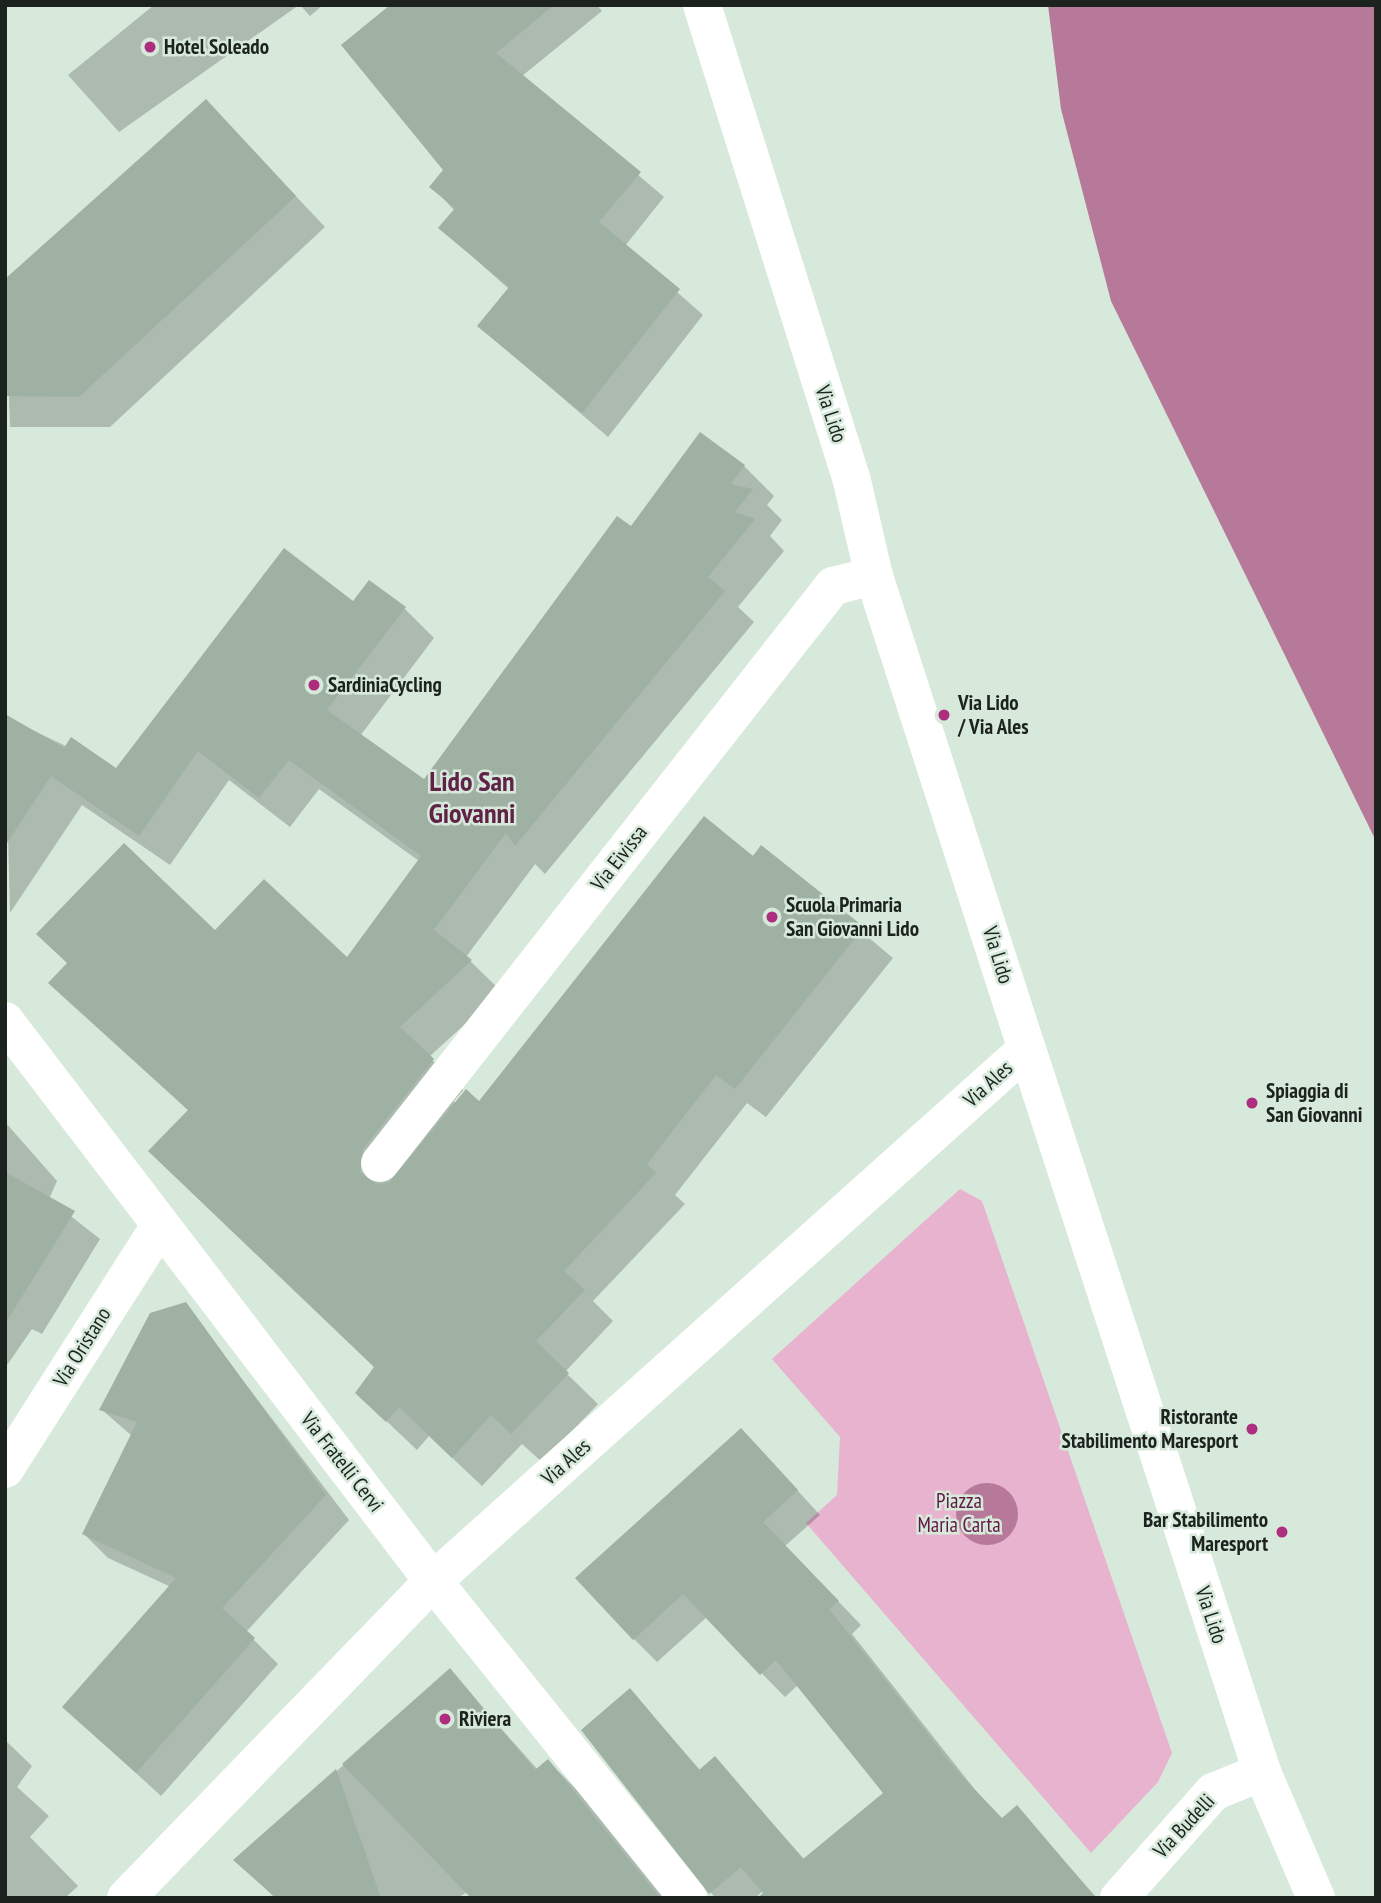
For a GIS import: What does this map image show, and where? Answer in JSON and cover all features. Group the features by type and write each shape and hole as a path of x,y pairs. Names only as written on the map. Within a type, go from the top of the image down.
{"street":[{"name":"Via Lido","path":"702,5 852,481 874,576 1027,1049 1262,1772 1316,1898"},
{"name":"Via Eivissa","path":"380,1163 832,586 874,576"},
{"name":"Via Fratelli Cervi","path":"5,1021 433,1581 688,1898"},
{"name":"Via Ales","path":"126,1898 433,1581 1027,1049"},
{"name":"Via Oristano","path":"5,1469 160,1226"},
{"name":"Via Budelli","path":"1119,1898 1213,1792 1262,1772"}],"green space":[{"name":"Piazza Maria Carta","path":"960,1189 982,1201 1172,1753 1158,1782 1091,1853 806,1523 837,1495 840,1437 772,1359"}],"shaded area":[{"path":"1048,5 1376,5 1376,841 1111,301 1061,109"},
{"path":"987,1483 1009,1492 1018,1514 1009,1536 987,1545 965,1536 956,1514 965,1492"}],"building":[{"path":"390,5 554,5 496,53 641,172 599,222 680,289 582,413 477,326 509,287 438,228 455,208 429,187 443,170 341,45"},
{"path":"206,99 296,196 79,397 5,396 5,279"},
{"path":"700,432 745,465 731,484 753,489 735,512 755,519 708,577 725,591 515,846 506,833 434,930 472,960 400,1027 434,1059 363,1149 360,1172 376,1184 389,1183 466,1089 479,1101 704,816 753,856 761,845 864,927 735,1089 716,1075 647,1164 656,1173 564,1271 585,1290 536,1341 569,1373 511,1434 491,1415 452,1458 399,1407 386,1422 355,1393 374,1367 148,1151 188,1110 48,983 67,963 36,934 124,843 215,930 264,879 347,957 421,856 289,760 259,798 198,751 139,836 51,776 5,846 5,714 64,748 71,737 116,768 284,548 353,601 369,580 406,607 327,710 424,779 617,516 631,526"},
{"path":"5,1172 75,1211 5,1324"},
{"path":"186,1302 326,1495 222,1608 255,1638 136,1773 62,1707 176,1578 82,1534 137,1422 99,1410 150,1313"},
{"path":"741,1428 798,1490 763,1522 839,1601 829,1609 957,1771 1002,1818 1017,1805 1096,1898 757,1898 763,1893 741,1867 709,1894 581,1730 630,1688 699,1770 715,1756 803,1859 883,1793 776,1660 760,1675 683,1594 633,1640 575,1578"},
{"path":"450,1668 535,1770 548,1759 660,1898 471,1898 342,1764"},
{"path":"336,1769 381,1898 276,1898 233,1860"}],"place":[{"name":"Hotel Soleado","path":"150,47"},
{"name":"SardiniaCycling","path":"314,685"},
{"name":"Via Lido / Via Ales","path":"944,715"},
{"name":"Scuola Primaria San Giovanni Lido","path":"772,917"},
{"name":"Spiaggia di San Giovanni","path":"1252,1103"},
{"name":"Ristorante Stabilimento Maresport","path":"1252,1429"},
{"name":"Bar Stabilimento Maresport","path":"1282,1532"},
{"name":"Riviera","path":"445,1719"}],"district":[{"name":"Lido San Giovanni","path":"472,797"}]}
